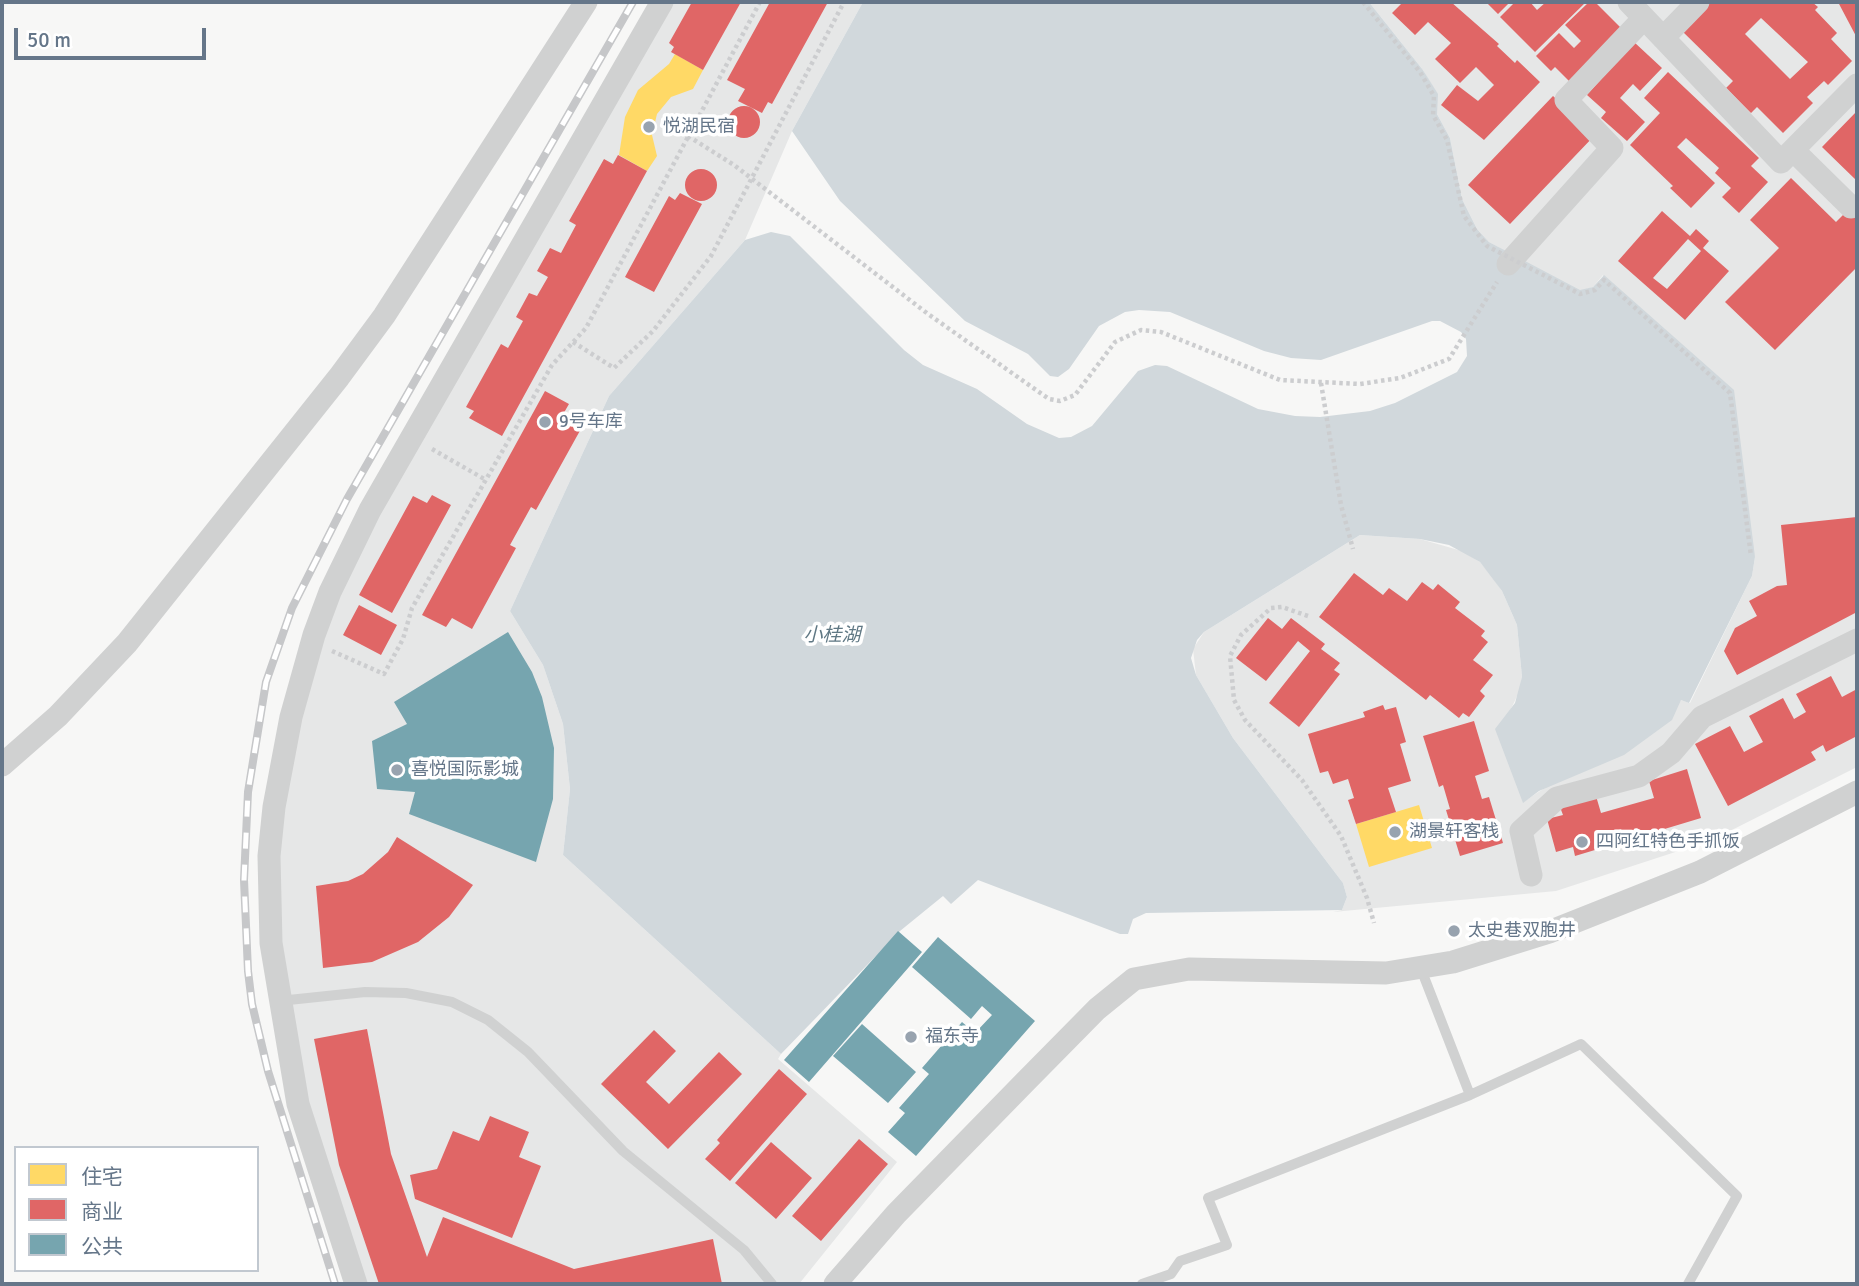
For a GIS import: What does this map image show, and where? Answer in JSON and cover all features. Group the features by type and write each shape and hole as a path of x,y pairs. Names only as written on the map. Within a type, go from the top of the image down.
{"street":[{"path":"2,765 58,716 127,643 340,377 384,316 586,2"},
{"path":"356,1284 298,1104 271,943 269,856 274,807 291,717 312,642 349,551 411,438 662,2"},
{"path":"1663,37 1698,2"},
{"path":"1508,264 1612,148 1566,100 1637,10 1781,162 1857,85"},
{"path":"1793,150 1851,207"},
{"path":"1531,875 1521,831 1557,798 1639,776 1671,753 1702,717 1857,640"},
{"path":"835,1284 896,1214 1097,1009 1133,979 1189,969 1364,973 1421,969 1492,952 1700,872 1857,792"}],"lane":[{"path":"1421,969 1470,1095"},
{"path":"279,1001 365,992 406,993 452,1002 488,1020 528,1052 623,1151 744,1250 772,1284"},
{"path":"1142,1284 1171,1274 1180,1261 1227,1245 1208,1198 1470,1095 1581,1044 1737,1196 1688,1284"}],"path":[{"path":"312,642 384,674 403,639 412,608 552,365 586,328 760,2"},
{"path":"573,342 614,368 653,331 711,256 844,2"},
{"path":"1363,2 1420,72 1434,96 1433,115 1447,140 1458,200 1464,216 1480,239 1487,246 1573,292 1580,294 1595,290 1604,280 1730,393 1751,556"},
{"path":"688,136 753,180 928,314 1049,399 1060,401 1074,396 1115,342 1141,330 1161,332 1280,380 1360,384 1400,378 1449,359 1508,264"},
{"path":"1321,383 1327,406 1341,505 1353,549"},
{"path":"411,438 486,480"},
{"path":"1308,617 1282,607 1271,608 1241,635 1230,656 1234,700 1245,720 1301,780 1341,836 1367,898 1374,923"}],"shaded area":[{"path":"671,2 863,2 792,131 745,240 609,396 510,611 543,665 563,724 570,789 563,855 781,1054 778,1059 897,1162 799,1284 367,1284 306,1102 278,942 277,856 298,719 322,637 356,554"},
{"path":"1369,2 1857,2 1857,767 1712,840 1556,891 1333,912 1342,910 1347,897 1343,883 1233,738 1196,675 1193,649 1204,632 1360,535 1420,539 1462,551 1480,562 1492,576 1517,625 1522,677 1520,690 1510,711 1523,802 1681,700 1690,703 1752,576 1755,557 1603,275 1593,287 1580,291 1489,242 1477,229 1462,199 1450,138 1437,114 1437,94 1423,70"}],"water":[{"name":"小桂湖","path":"863,2 1369,2 1423,70 1438,94 1437,114 1450,138 1462,199 1477,229 1489,242 1580,290 1593,287 1604,275 1734,390 1755,557 1752,576 1689,703 1681,700 1672,720 1624,755 1539,791 1523,803 1495,729 1515,703 1522,677 1517,625 1502,591 1480,562 1449,545 1420,539 1360,535 1204,632 1197,640 1191,658 1196,675 1233,738 1343,883 1347,897 1342,910 1146,913 1133,919 1128,934 1120,934 978,880 951,904 943,896 900,931 781,1054 563,855 570,789 563,724 543,665 510,611 609,396 745,240 771,232 790,236 904,350 923,365 977,389 1027,424 1059,438 1071,437 1092,426 1138,371 1155,365 1167,366 1258,409 1295,416 1320,417 1370,411 1395,403 1457,372 1467,356 1466,339 1461,332 1440,321 1432,321 1321,360 1291,358 1264,351 1170,312 1139,310 1125,312 1099,326 1069,369 1058,377 1050,376 1028,354 965,321 840,201 792,131"}],"building: 住宅":[{"path":"675,54 703,70 693,89 671,97 657,114 652,135 657,156 647,171 619,155 625,117 638,90 669,64"},
{"path":"1419,805 1432,848 1369,867 1356,824"}],"building: 商业":[{"path":"692,2 741,2 703,70 671,52 674,47 669,43"},
{"path":"770,2 828,2 772,104 768,102 762,113 738,101 745,89 727,80"},
{"path":"1403,2 1451,2 1499,44 1497,46 1515,63 1517,60 1540,82 1484,140 1441,105 1457,85 1478,101 1494,85 1476,67 1460,83 1435,59 1451,43 1428,22 1415,35 1392,13"},
{"path":"1486,2 1510,2 1498,14"},
{"path":"1515,2 1530,2 1537,10 1546,2 1586,2 1535,52 1500,17"},
{"path":"1589,2 1595,2 1626,33 1573,85 1555,67 1551,71 1536,56 1559,33 1574,48 1581,41 1565,25"},
{"path":"1710,2 1812,2 1818,7 1815,10 1837,33 1831,39 1852,61 1828,85 1824,81 1807,97 1813,103 1783,133 1757,107 1751,113 1726,88 1733,81 1681,30","holes":["1761,18 1808,62 1790,79 1745,34"]},
{"path":"1838,2 1857,2 1857,38"},
{"path":"1634,42 1662,68 1640,91 1633,84 1620,98 1645,122 1627,141 1601,118 1606,112 1587,95"},
{"path":"1668,72 1759,158 1751,166 1768,182 1739,213 1722,197 1731,188 1715,173 1719,168 1686,138 1677,147 1715,183 1691,208 1670,188 1673,186 1630,145 1660,113 1644,98"},
{"path":"1553,96 1595,135 1510,224 1468,185"},
{"path":"744,106 755,111 760,122 755,133 744,138 733,133 728,122 733,111"},
{"path":"1857,111 1857,181 1822,147"},
{"path":"618,155 647,171 502,436 469,418 474,411 466,407 501,344 508,348 523,321 516,317 529,293 537,296 548,277 537,271 550,248 561,253 576,225 569,221 604,159 613,164"},
{"path":"701,169 712,174 717,185 712,196 701,201 690,196 685,185 690,174"},
{"path":"1791,178 1836,222 1857,201 1857,267 1775,350 1725,302 1779,248 1750,220"},
{"path":"680,193 702,204 654,292 625,277 669,196 675,200"},
{"path":"1662,211 1690,236 1696,229 1709,241 1703,248 1729,271 1685,320 1618,261","holes":["1688,239 1701,251 1667,289 1653,278"]},
{"path":"545,391 569,404 562,416 582,427 536,510 531,507 510,545 516,548 472,629 452,618 446,627 422,615"},
{"path":"432,495 451,505 392,613 359,595 413,496 427,503"},
{"path":"1857,517 1857,612 1737,675 1724,651 1735,628 1757,616 1749,601 1777,586 1787,585 1781,525"},
{"path":"1354,573 1383,595 1389,588 1407,601 1422,582 1433,590 1438,584 1460,602 1455,608 1485,631 1481,636 1488,642 1473,660 1493,675 1480,691 1485,696 1469,717 1463,713 1459,718 1430,695 1426,700 1319,617"},
{"path":"359,605 397,625 381,655 343,635"},
{"path":"1268,618 1282,629 1291,618 1325,644 1321,649 1340,663 1334,670 1340,674 1299,727 1269,703 1310,651 1298,641 1266,681 1236,658"},
{"path":"1831,676 1842,697 1857,689 1857,736 1826,752 1823,745 1811,752 1816,760 1728,806 1695,744 1730,726 1744,752 1763,742 1749,716 1783,698 1794,719 1806,712 1796,694"},
{"path":"1383,705 1385,710 1396,707 1406,742 1400,744 1411,781 1388,788 1396,812 1356,824 1348,800 1354,798 1348,779 1333,784 1328,771 1320,773 1308,734 1365,717 1363,712"},
{"path":"1474,721 1489,771 1475,776 1482,799 1489,797 1503,843 1460,856 1446,810 1450,809 1443,785 1439,787 1423,736"},
{"path":"1687,769 1701,818 1575,856 1573,847 1556,852 1547,819 1563,815 1560,807 1596,796 1601,813 1654,798 1649,781"},
{"path":"397,837 473,885 449,917 418,942 372,962 323,968 316,886 348,881 363,874 388,852"},
{"path":"367,1029 391,1154 427,1257 443,1217 574,1269 713,1239 722,1284 379,1284 339,1165 314,1039"},
{"path":"654,1030 676,1051 646,1082 669,1104 719,1052 742,1074 668,1149 601,1084"},
{"path":"779,1069 807,1094 730,1181 705,1159 720,1143 717,1140"},
{"path":"490,1116 529,1132 519,1157 541,1166 512,1238 415,1199 410,1175 437,1169 453,1131 479,1141"},
{"path":"859,1139 888,1164 821,1241 792,1216"},
{"path":"771,1142 812,1178 776,1219 735,1183"}],"building: 公共":[{"path":"508,632 532,672 542,697 554,748 553,799 536,862 409,814 415,792 377,789 372,741 407,724 394,702"},
{"path":"898,931 922,952 809,1082 784,1060"},
{"path":"938,937 1035,1021 916,1156 888,1132 905,1113 899,1108 929,1074 922,1068 962,1022 975,1033 992,1015 982,1006 971,1019 912,967"},
{"path":"862,1024 916,1072 888,1103 833,1056"}],"railway":[{"path":"335,1284 268,1071 252,1004 248,971 244,880 248,792 266,682 292,608 347,499 633,2"}],"place":[{"name":"悦湖民宿","path":"649,127"},
{"name":"9号车库","path":"545,422"},
{"name":"喜悦国际影城","path":"397,770"},
{"name":"湖景轩客栈","path":"1395,832"},
{"name":"四阿红特色手抓饭","path":"1582,842"},
{"name":"太史巷双胞井","path":"1454,931"},
{"name":"福东寺","path":"911,1037"}]}
